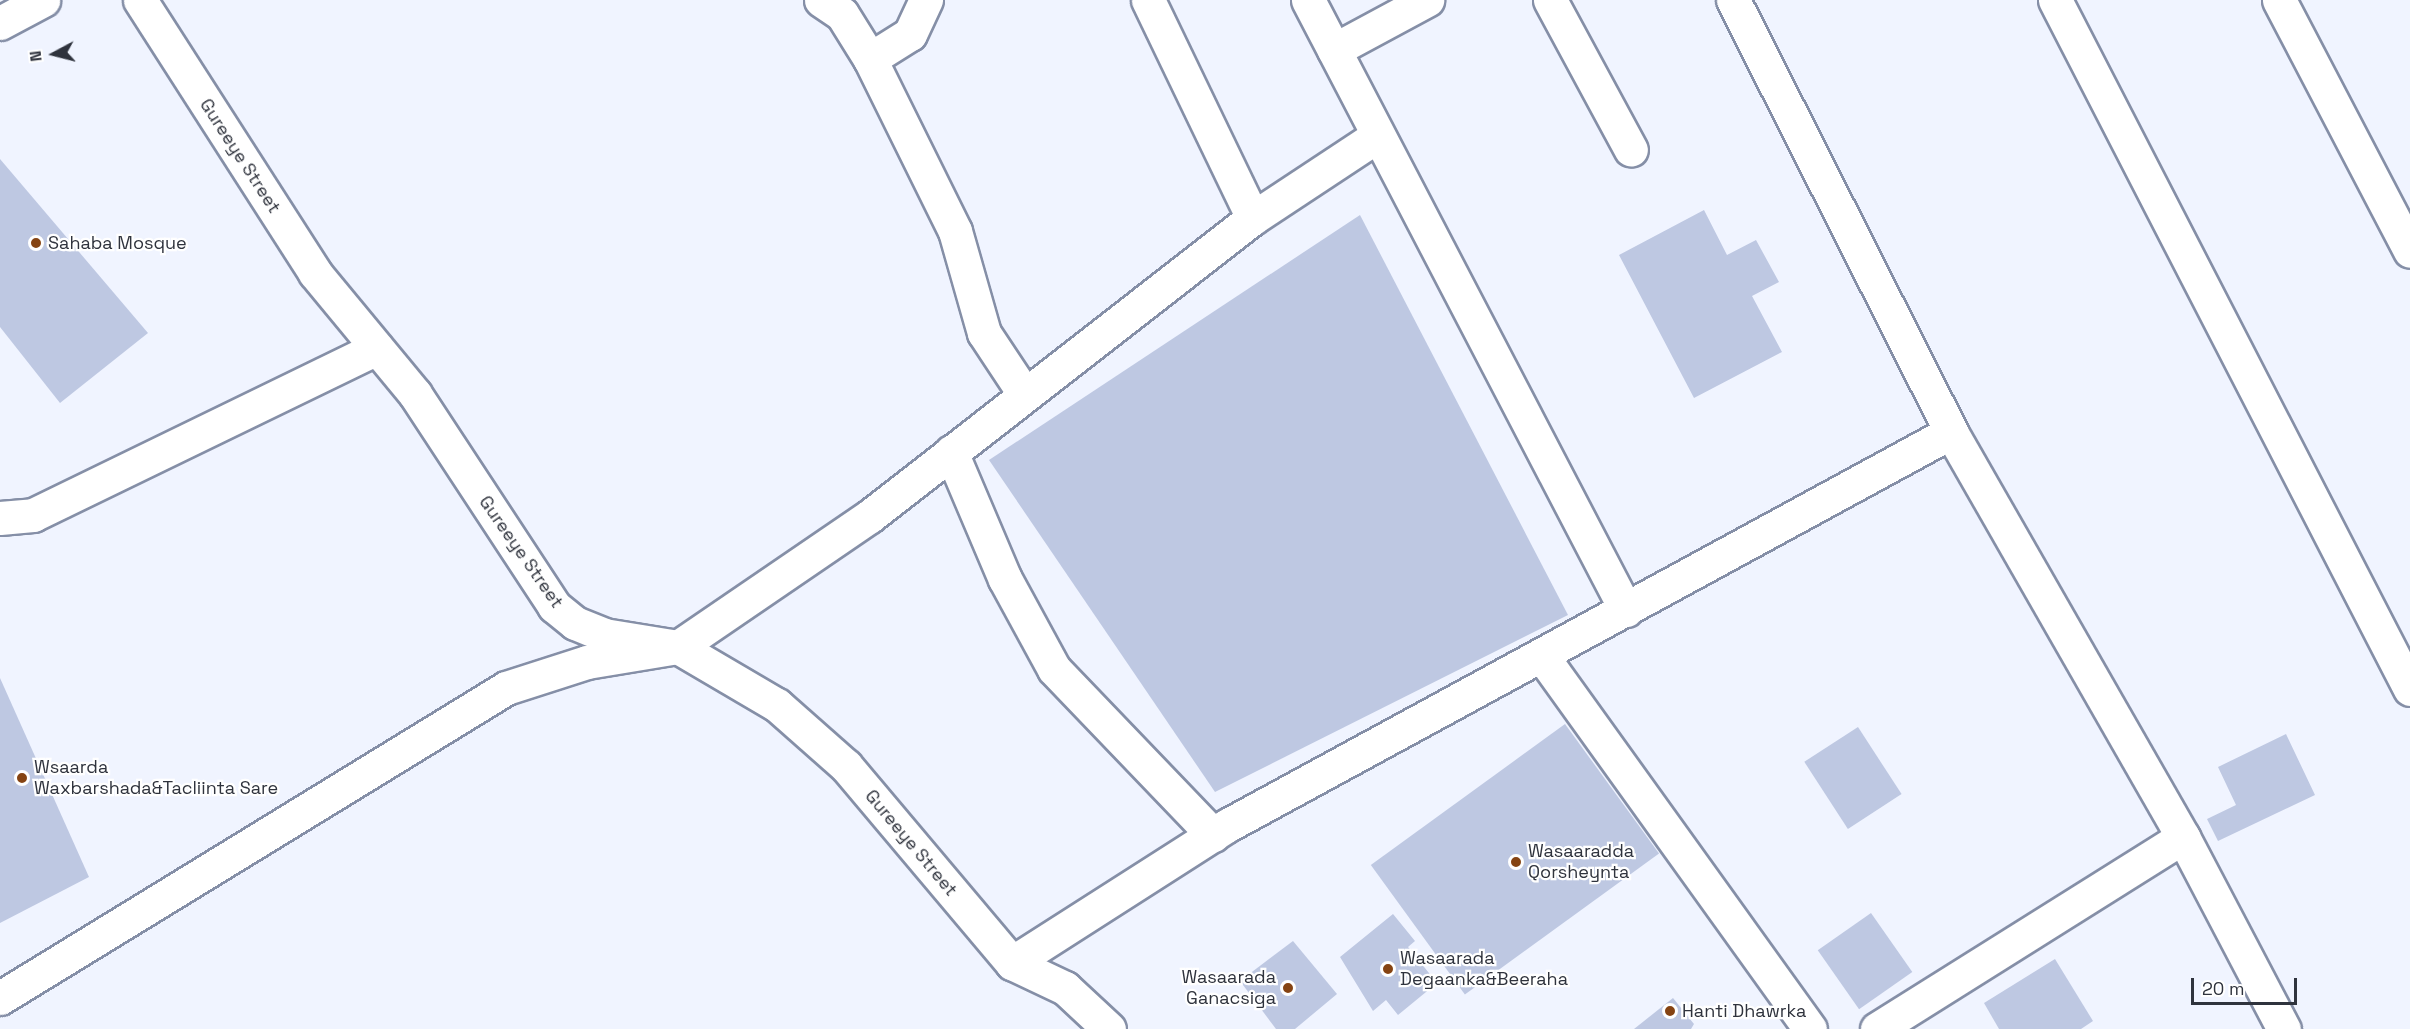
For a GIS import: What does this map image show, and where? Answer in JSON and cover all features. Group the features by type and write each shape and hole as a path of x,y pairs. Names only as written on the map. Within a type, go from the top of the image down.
{"street":[{"path":"0,23 43,0"},
{"name":"Gureeye Street","path":"140,0 315,273 414,394 554,606 575,623 604,635 678,647 777,705 846,765 1012,963 1065,988 1089,1005 1109,1029"},
{"path":"821,0 842,14 870,59 955,231 984,333 1025,395"},
{"path":"870,59 910,34 926,0"},
{"path":"1148,0 1253,218"},
{"path":"1308,0 1626,610"},
{"path":"1334,50 1428,0"},
{"path":"1550,0 1631,150"},
{"path":"1733,0 1951,432 2183,837 2284,1029"},
{"path":"2055,0 2410,689"},
{"path":"2279,0 2410,251"},
{"path":"0,998 506,688 587,662 678,647 870,516 1253,218 1377,136"},
{"path":"0,518 33,515 377,348"},
{"path":"1012,963 1213,835 1951,432"},
{"path":"951,452 1005,579 1054,669 1213,835"},
{"path":"1542,656 1810,1029"},
{"path":"1877,1029 2183,837"}],"building":[{"name":"Sahaba Mosque","path":"0,159 148,333 60,403 0,327"},
{"path":"1704,210 1727,255 1756,240 1779,282 1752,296 1782,352 1694,398 1619,255"},
{"path":"1360,215 1568,615 1215,792 989,460"},
{"name":"Wsaarda Waxbarshada&Tacliinta Sare","path":"0,678 89,877 0,923"},
{"name":"Wasaaradda Qorsheynta","path":"1565,724 1659,853 1465,995 1371,865"},
{"path":"1858,727 1902,794 1848,829 1804,762"},
{"path":"2286,734 2315,795 2218,841 2207,819 2236,805 2218,767"},
{"path":"1871,913 1912,972 1859,1009 1818,950"},
{"name":"Wasaarada Degaanka&Beeraha","path":"1393,914 1415,941 1408,947 1437,983 1398,1015 1386,1000 1373,1011 1340,957"},
{"name":"Wasaarada Ganacsiga","path":"1293,941 1337,994 1295,1029 1276,1029 1240,981"},
{"path":"2055,959 2093,1021 2081,1029 1999,1029 1984,1003"},
{"name":"Hanti Dhawrka","path":"1673,998 1694,1024 1691,1029 1634,1029"}],"place":[{"name":"Sahaba Mosque","path":"36,243"},
{"name":"Wsaarda Waxbarshada&Tacliinta Sare","path":"22,778"},
{"name":"Wasaaradda Qorsheynta","path":"1516,862"},
{"name":"Wasaarada Degaanka&Beeraha","path":"1388,969"},
{"name":"Wasaarada Ganacsiga","path":"1288,988"},
{"name":"Hanti Dhawrka","path":"1670,1011"}]}
